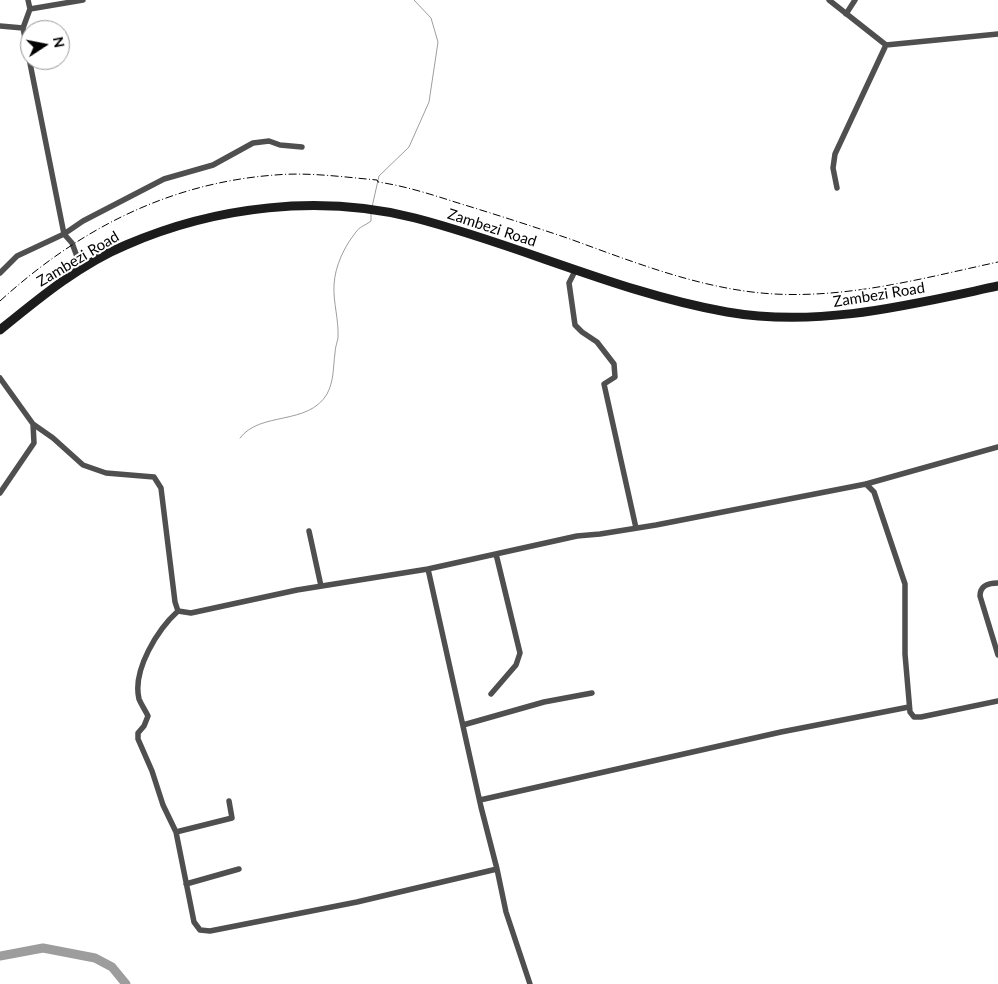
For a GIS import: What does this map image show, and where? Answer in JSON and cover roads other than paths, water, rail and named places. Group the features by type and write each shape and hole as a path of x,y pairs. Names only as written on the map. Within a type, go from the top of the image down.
{"main road":[{"name":"Zambezi Road","path":"0,330 42,296 124,245 180,225 254,209 308,204 370,210 414,218 678,301 729,312 780,317 819,317 884,311 998,286"}],"street":[{"path":"27,20 30,9 28,0"},
{"path":"30,9 83,0"},
{"path":"829,0 886,45 998,34"},
{"path":"846,14 855,0"},
{"path":"0,26 20,28"},
{"path":"837,188 832,168 835,154 886,45"},
{"path":"32,70 64,234 72,243 82,270"},
{"path":"0,273 16,256 64,234 83,221 164,179 213,165 250,144 270,142 302,147"},
{"path":"576,270 569,283 576,325 582,332 597,342 614,364 616,371 615,377 604,384 636,528"},
{"path":"0,378 32,424 53,438 83,465 106,473 154,477 161,488 175,602 178,611"},
{"path":"0,494 34,442 32,424"},
{"path":"178,611 191,613 204,611 322,586 428,569 577,536 636,528 866,484 998,447"},
{"path":"866,484 874,492 905,584 905,654 909,707 912,715 917,718 998,701"},
{"path":"309,531 322,586"},
{"path":"491,694 516,665 520,653 496,554"},
{"path":"428,569 506,912 530,984"},
{"path":"998,583 987,584 982,588 980,596 998,655"},
{"path":"178,611 168,620 146,656 138,691 140,702 148,716 144,726 138,733 138,739 163,805 176,832 194,922 200,930 210,931 357,902 497,869"},
{"path":"463,725 544,702 592,693"},
{"path":"480,800 781,732 909,707"},
{"path":"176,832 232,818 228,801"},
{"path":"186,884 239,869"}],"waterway":[{"path":"372,207 379,176 409,147 429,102 438,42 431,18 414,0"},
{"path":"240,438 259,424 308,411 319,404 327,394 332,379 338,338 334,291 336,271 344,250 352,238 359,229 371,221 371,213"},
{"path":"0,956 43,948 95,958 112,967 126,984"}],"railway":[{"path":"0,301 61,252 127,214 198,188 236,180 287,174 326,175 377,180 378,182 417,190 513,220 670,274 722,287 748,291 774,294 803,294 859,290 887,286 998,262"}]}
